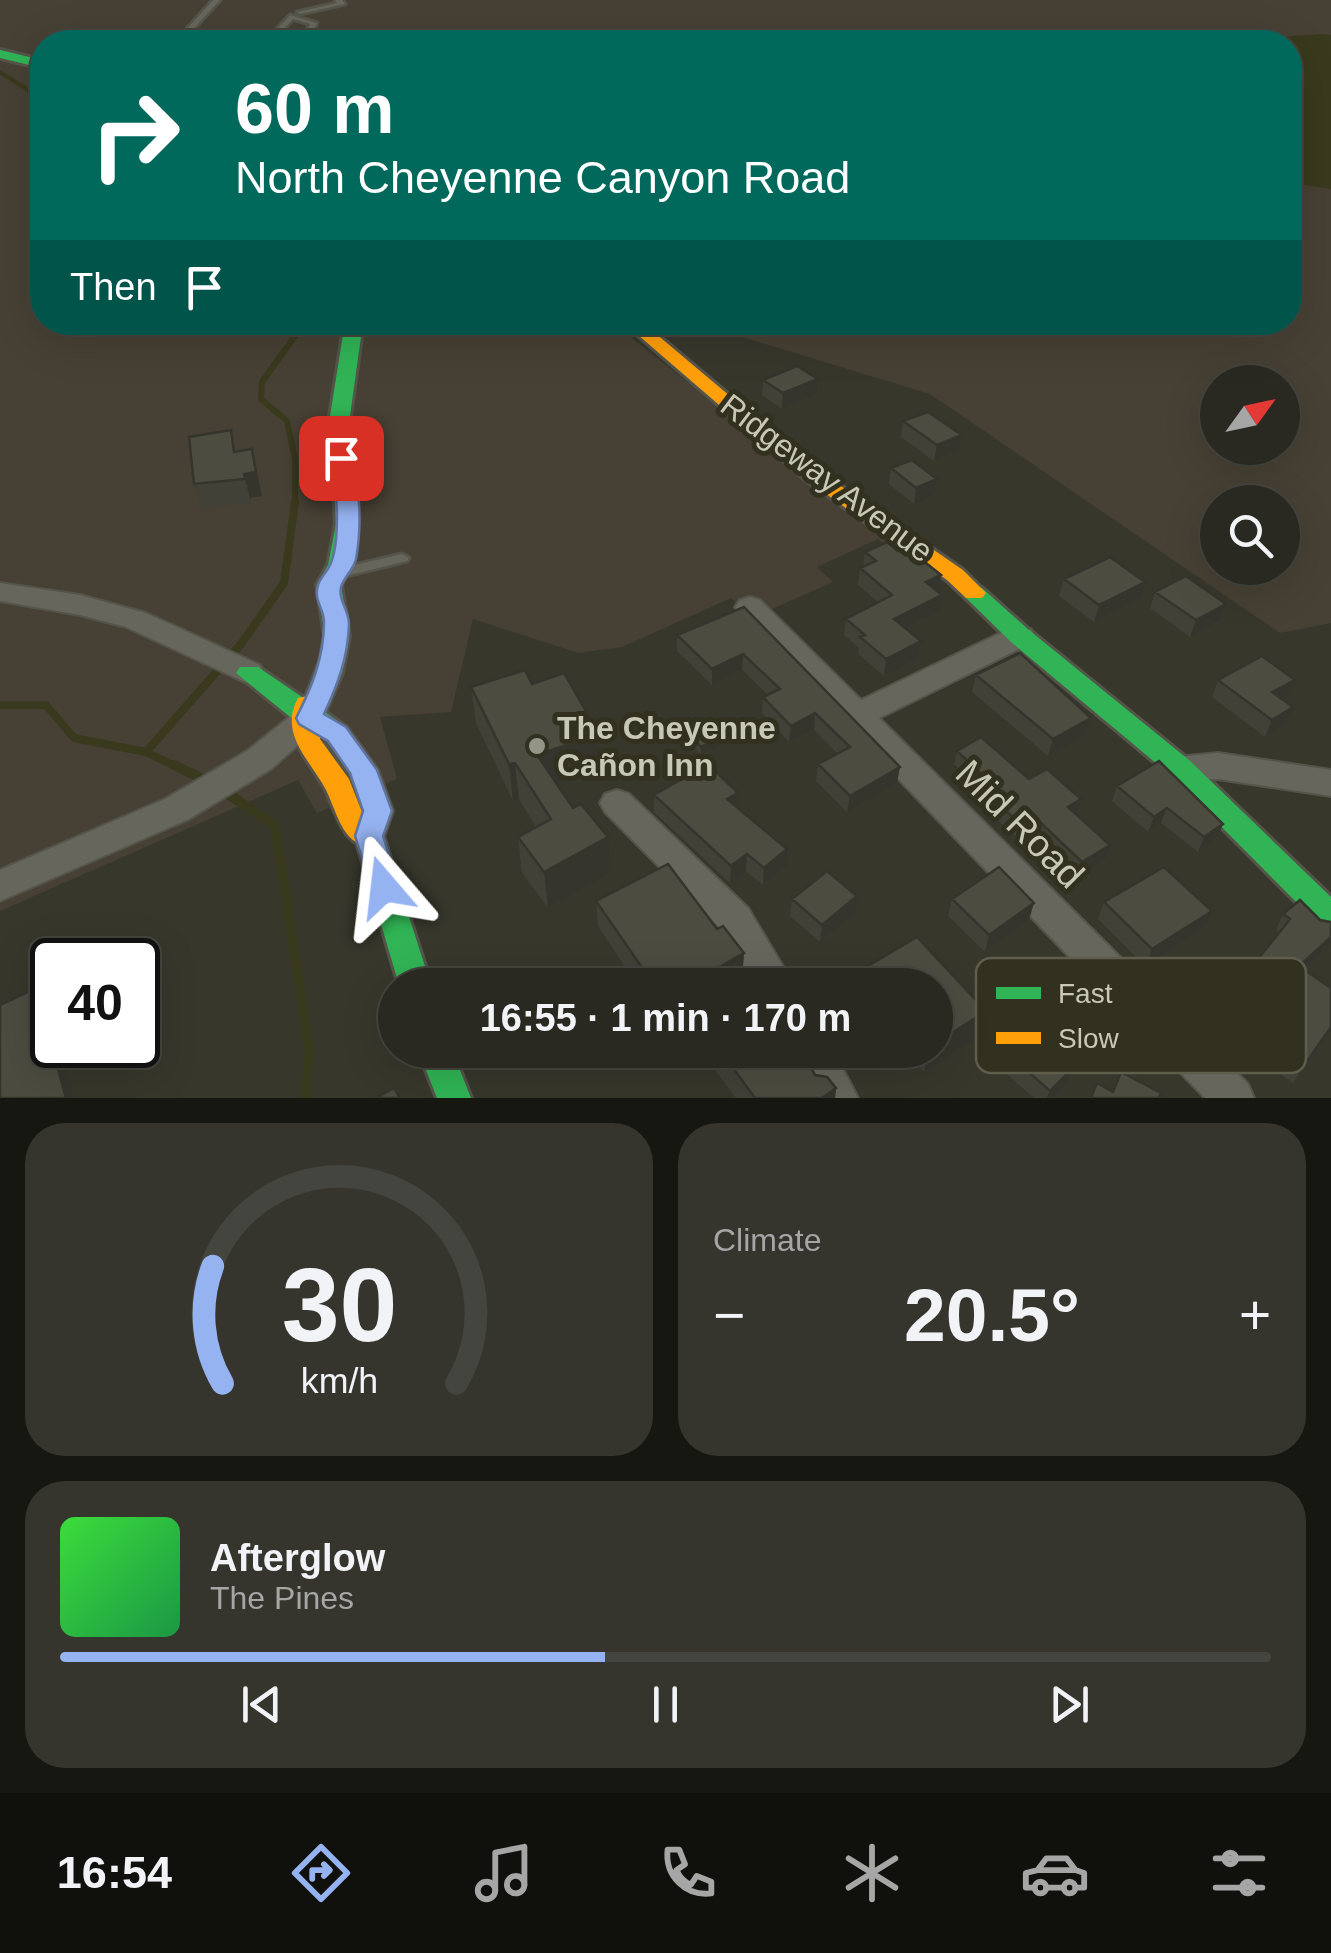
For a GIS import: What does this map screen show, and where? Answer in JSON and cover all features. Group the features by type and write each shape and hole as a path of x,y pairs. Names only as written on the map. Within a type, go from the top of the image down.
{"street":[{"path":"0,54 30,61"},
{"path":"0,886 177,810 251,765 309,718 329,678 336,623 332,586 320,568 332,484 341,458 340,415 352,335"},
{"name":"Ridgeway Avenue","path":"647,335 827,486 955,574 1020,636 1179,767 1331,917"},
{"path":"314,635 316,610 332,586"},
{"path":"0,592 122,616 229,664 337,734 363,770 378,811 369,836"},
{"name":"Mid Road","path":"750,607 1093,958"},
{"path":"854,716 1020,636"},
{"path":"306,667 303,681 309,718 307,741 339,787 350,818 369,836 410,968"},
{"path":"1179,767 1218,766 1331,782"},
{"path":"617,804 735,919 765,968"},
{"path":"442,1068 454,1098"},
{"path":"821,1068 837,1098"},
{"name":"Mid Road","path":"1207,1073 1232,1098"}],"lane":[{"path":"189,30 206,16 217,0"},
{"path":"280,30 317,0"},
{"path":"296,14 336,7 342,4 338,0"},
{"path":"296,14 314,23 311,30"},
{"path":"332,586 402,558"}],"shaded area":[{"path":"0,0 1331,0 1331,623 1280,633 1210,585 1300,585 1300,485 1200,485 1200,578 930,394 736,335 1302,335 1302,30 30,30 30,335 630,335 879,532 903,559 878,539 817,567 833,582 752,618 731,598 622,647 578,653 473,619 451,712 380,717 397,779 317,813 298,780 0,911"},
{"path":"1302,35 1331,35 1331,189 1302,185"}],"building":[{"path":"797,366 818,379 783,393 763,380"},
{"path":"928,412 962,435 937,445 903,421"},
{"path":"231,430 234,452 252,449 256,472 244,474 245,479 194,484 189,437"},
{"path":"912,460 937,479 916,488 891,468"},
{"path":"887,542 898,551 907,548 941,575 926,582 942,595 894,619 921,641 886,659 846,619 892,595 860,568 876,561 865,552"},
{"path":"1110,557 1145,582 1099,605 1064,579"},
{"path":"1186,576 1226,604 1196,620 1155,592"},
{"path":"744,607 900,767 850,796 818,764 850,747 815,713 791,726 763,697 780,689 743,654 712,669 677,635"},
{"path":"1020,653 1091,718 1053,739 976,675"},
{"path":"1262,656 1295,680 1272,692 1293,707 1272,720 1218,680"},
{"path":"525,670 532,684 564,673 599,734 537,755 573,808 581,804 608,837 544,872 518,837 551,819 515,763 509,764 471,687"},
{"path":"709,717 726,735 701,747 685,729"},
{"path":"981,737 1029,779 1047,769 1081,799 1068,807 1110,845 1082,862 1041,823 1028,831 994,800 1003,794 957,751"},
{"path":"1159,761 1223,824 1204,837 1167,808 1154,817 1117,786"},
{"path":"708,764 738,793 727,799 787,849 764,868 747,854 731,866 654,795"},
{"path":"668,864 717,929 723,926 744,953 717,968 642,968 596,901"},
{"path":"999,867 1034,903 989,935 952,899"},
{"path":"1164,867 1212,911 1152,949 1104,902"},
{"path":"827,871 857,896 822,925 792,899"},
{"path":"1300,900 1320,920 1331,922 1331,937 1306,960 1259,958 1290,919 1283,914"},
{"path":"917,937 946,968 865,968"},
{"path":"1306,971 1331,988 1331,1027 1306,1063"},
{"path":"953,976 976,1000 976,1017 953,1032"},
{"path":"30,991 30,1068 58,1068 66,1098 0,1098 0,1005"},
{"path":"733,1068 811,1068 815,1075 827,1077 836,1088 822,1098 755,1098"},
{"path":"1030,1073 1068,1073 1050,1091"},
{"path":"1123,1073 1161,1093 1159,1098 1091,1098 1097,1083 1113,1092"},
{"path":"394,1088 400,1098 376,1098"}],"waterway":[{"path":"0,72 30,91"},
{"path":"295,502 295,459 287,421 261,399 262,382 296,335"},
{"path":"146,752 241,644 284,583 295,502"},
{"path":"0,705 46,705 74,738 146,752"},
{"path":"146,752 179,768"},
{"path":"174,765 207,781"},
{"path":"223,791 275,825 309,1050 306,1098"}],"traffic: fast":[{"path":"0,54 30,61"},
{"path":"309,718 329,673 337,636 329,585 345,545 347,524 340,416 352,335"},
{"path":"974,593 1020,636 1179,767 1331,917"},
{"path":"249,673 337,734 363,770 378,811 369,836 410,968"},
{"path":"442,1068 454,1098"}],"traffic: slow":[{"path":"646,335 812,475 955,575 974,593"},
{"path":"307,705 307,741 339,787 350,818 369,836"}],"place":[{"name":"The Cheyenne Cañon Inn","path":"537,746"}],"route":[{"path":"341,458 348,484 344,562 330,585 328,600 335,609 336,623 329,678 309,718 337,734 363,770 378,811 369,836 384,887"}]}
